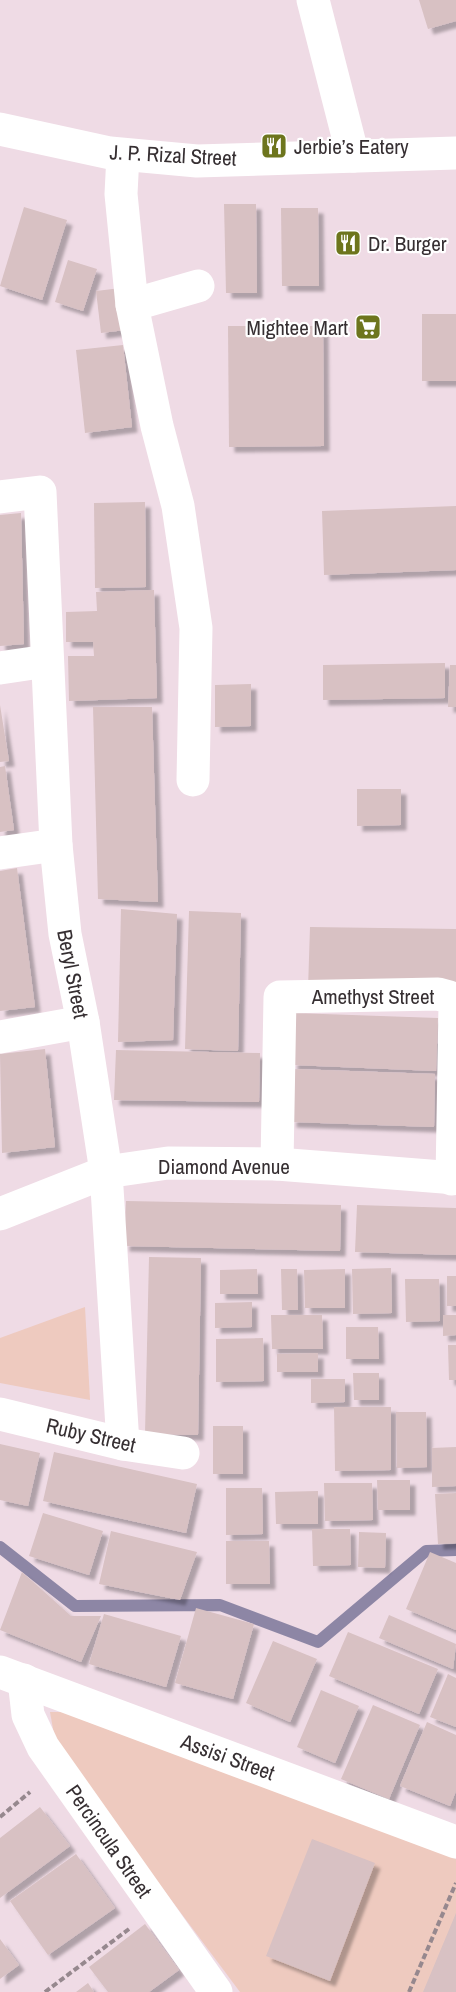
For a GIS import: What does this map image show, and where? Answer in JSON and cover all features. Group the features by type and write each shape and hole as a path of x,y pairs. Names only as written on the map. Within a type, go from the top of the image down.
{"street":[{"path":"312,0 353,156"},
{"name":"J. P. Rizal Street","path":"0,129 123,154 197,161 456,153"},
{"path":"123,154 121,194 132,305 157,426 178,506 196,628 193,780"},
{"path":"132,305 198,286"},
{"name":"Beryl Street","path":"0,497 40,497 46,661 57,845 65,934 83,1022 106,1172 123,1444"},
{"path":"0,668 46,661"},
{"path":"0,853 57,845"},
{"name":"Amethyst Street","path":"277,1164 280,997 438,994 449,997 455,1004 454,1179"},
{"path":"0,1037 83,1022"},
{"name":"Diamond Avenue","path":"0,1214 106,1172 168,1162 277,1164 454,1179"},
{"name":"Ruby Street","path":"0,1414 123,1444 183,1453"},
{"name":"Assisi Street","path":"12,1676 456,1842"},
{"name":"Percincula Street","path":"12,1676 35,1732 216,1992"}],"path":[{"path":"409,1992 456,1883"},
{"path":"45,1992 156,1908"}],"shaded area":[{"path":"85,1307 90,1400 0,1383 0,1338"},
{"path":"50,1712 80,1712 456,1859 456,1992 240,1992 56,1746"}],"building":[{"path":"419,0 456,0 456,21 428,29"},
{"path":"224,204 256,204 257,293 226,293"},
{"path":"24,207 67,220 42,300 0,286"},
{"path":"281,208 318,208 319,286 282,286"},
{"path":"68,260 97,269 83,311 55,302"},
{"path":"121,288 125,330 101,333 96,291"},
{"path":"422,314 456,314 456,381 422,381"},
{"path":"228,326 323,326 324,446 229,447"},
{"path":"123,345 132,427 85,433 76,350"},
{"path":"145,502 146,587 95,588 94,503"},
{"path":"456,506 456,570 324,575 322,511"},
{"path":"21,513 24,644 0,646 0,515"},
{"path":"154,590 157,698 69,701 68,656 94,656 93,642 66,642 66,612 97,611 96,592"},
{"path":"445,663 445,698 323,700 323,665"},
{"path":"450,665 456,665 456,707 448,707"},
{"path":"251,684 251,726 215,727 215,685"},
{"path":"0,705 9,761 0,762"},
{"path":"93,707 152,707 158,902 98,899"},
{"path":"5,766 14,830 0,832 0,767"},
{"path":"357,789 401,789 401,825 357,826"},
{"path":"17,868 35,1007 0,1011 0,871"},
{"path":"121,909 177,914 173,1040 118,1042"},
{"path":"189,911 241,913 238,1051 185,1049"},
{"path":"310,927 456,929 456,991 308,989"},
{"path":"294,1013 438,1018 436,1071 292,1065"},
{"path":"45,1049 55,1147 2,1153 0,1054"},
{"path":"116,1050 260,1053 259,1102 114,1100"},
{"path":"293,1069 435,1074 434,1127 291,1122"},
{"path":"126,1201 341,1205 340,1251 124,1246"},
{"path":"357,1205 456,1208 456,1255 355,1252"},
{"path":"149,1257 201,1258 198,1435 145,1434"},
{"path":"391,1268 392,1313 353,1314 352,1269"},
{"path":"257,1269 258,1294 220,1294 220,1270"},
{"path":"281,1269 297,1269 298,1310 282,1310"},
{"path":"345,1269 345,1308 305,1308 304,1270"},
{"path":"447,1276 456,1276 456,1306 447,1306"},
{"path":"405,1279 439,1279 440,1321 406,1322"},
{"path":"252,1302 252,1327 215,1328 215,1303"},
{"path":"271,1315 322,1315 323,1349 272,1349"},
{"path":"443,1315 456,1315 456,1335 443,1336"},
{"path":"346,1327 378,1327 379,1359 346,1359"},
{"path":"263,1338 264,1381 216,1382 216,1339"},
{"path":"448,1345 456,1345 456,1380 449,1380"},
{"path":"318,1353 318,1372 277,1372 277,1354"},
{"path":"353,1373 379,1373 379,1400 354,1400"},
{"path":"311,1379 345,1379 345,1402 311,1403"},
{"path":"334,1407 391,1407 391,1470 335,1471"},
{"path":"396,1412 426,1412 427,1467 397,1468"},
{"path":"213,1426 243,1426 243,1474 213,1474"},
{"path":"0,1444 40,1453 28,1506 0,1500"},
{"path":"456,1447 456,1486 432,1487 432,1448"},
{"path":"54,1452 197,1484 186,1533 43,1501"},
{"path":"377,1480 410,1480 410,1510 378,1510"},
{"path":"324,1483 372,1483 373,1520 325,1521"},
{"path":"226,1488 262,1488 263,1534 226,1535"},
{"path":"318,1491 318,1524 276,1524 275,1492"},
{"path":"456,1493 456,1543 438,1544 435,1494"},
{"path":"43,1513 103,1531 89,1575 29,1556"},
{"path":"312,1529 350,1529 351,1565 313,1566"},
{"path":"111,1531 197,1552 180,1600 99,1584"},
{"path":"359,1532 386,1533 385,1568 358,1567"},
{"path":"226,1541 269,1541 270,1584 226,1584"},
{"path":"430,1552 456,1563 456,1630 406,1609"},
{"path":"22,1572 71,1616 101,1616 81,1662 0,1630"},
{"path":"196,1608 254,1624 233,1699 175,1683"},
{"path":"104,1614 181,1636 166,1687 89,1664"},
{"path":"389,1615 456,1644 453,1669 379,1638"},
{"path":"348,1632 438,1669 419,1714 329,1676"},
{"path":"273,1641 317,1659 290,1722 246,1703"},
{"path":"448,1674 456,1678 456,1727 430,1717"},
{"path":"321,1690 359,1706 335,1763 297,1747"},
{"path":"373,1705 420,1725 389,1799 341,1779"},
{"path":"427,1722 456,1735 456,1791 450,1806 400,1786"},
{"path":"40,1807 70,1846 0,1898 0,1838"},
{"path":"312,1839 375,1863 330,1981 266,1956"},
{"path":"76,1854 115,1908 48,1955 10,1901"},
{"path":"456,1913 456,1992 423,1992"},
{"path":"145,1924 179,1970 149,1992 108,1992 89,1967"},
{"path":"0,1939 19,1965 0,1979"},
{"path":"88,1983 94,1992 76,1992"}],"waterway":[{"path":"0,1547 75,1606 220,1605 318,1642 426,1551 456,1550"}],"place":[{"name":"Jerbie’s Eatery","path":"274,146"},
{"name":"Dr. Burger","path":"348,243"},
{"name":"Mightee Mart","path":"368,327"}]}
